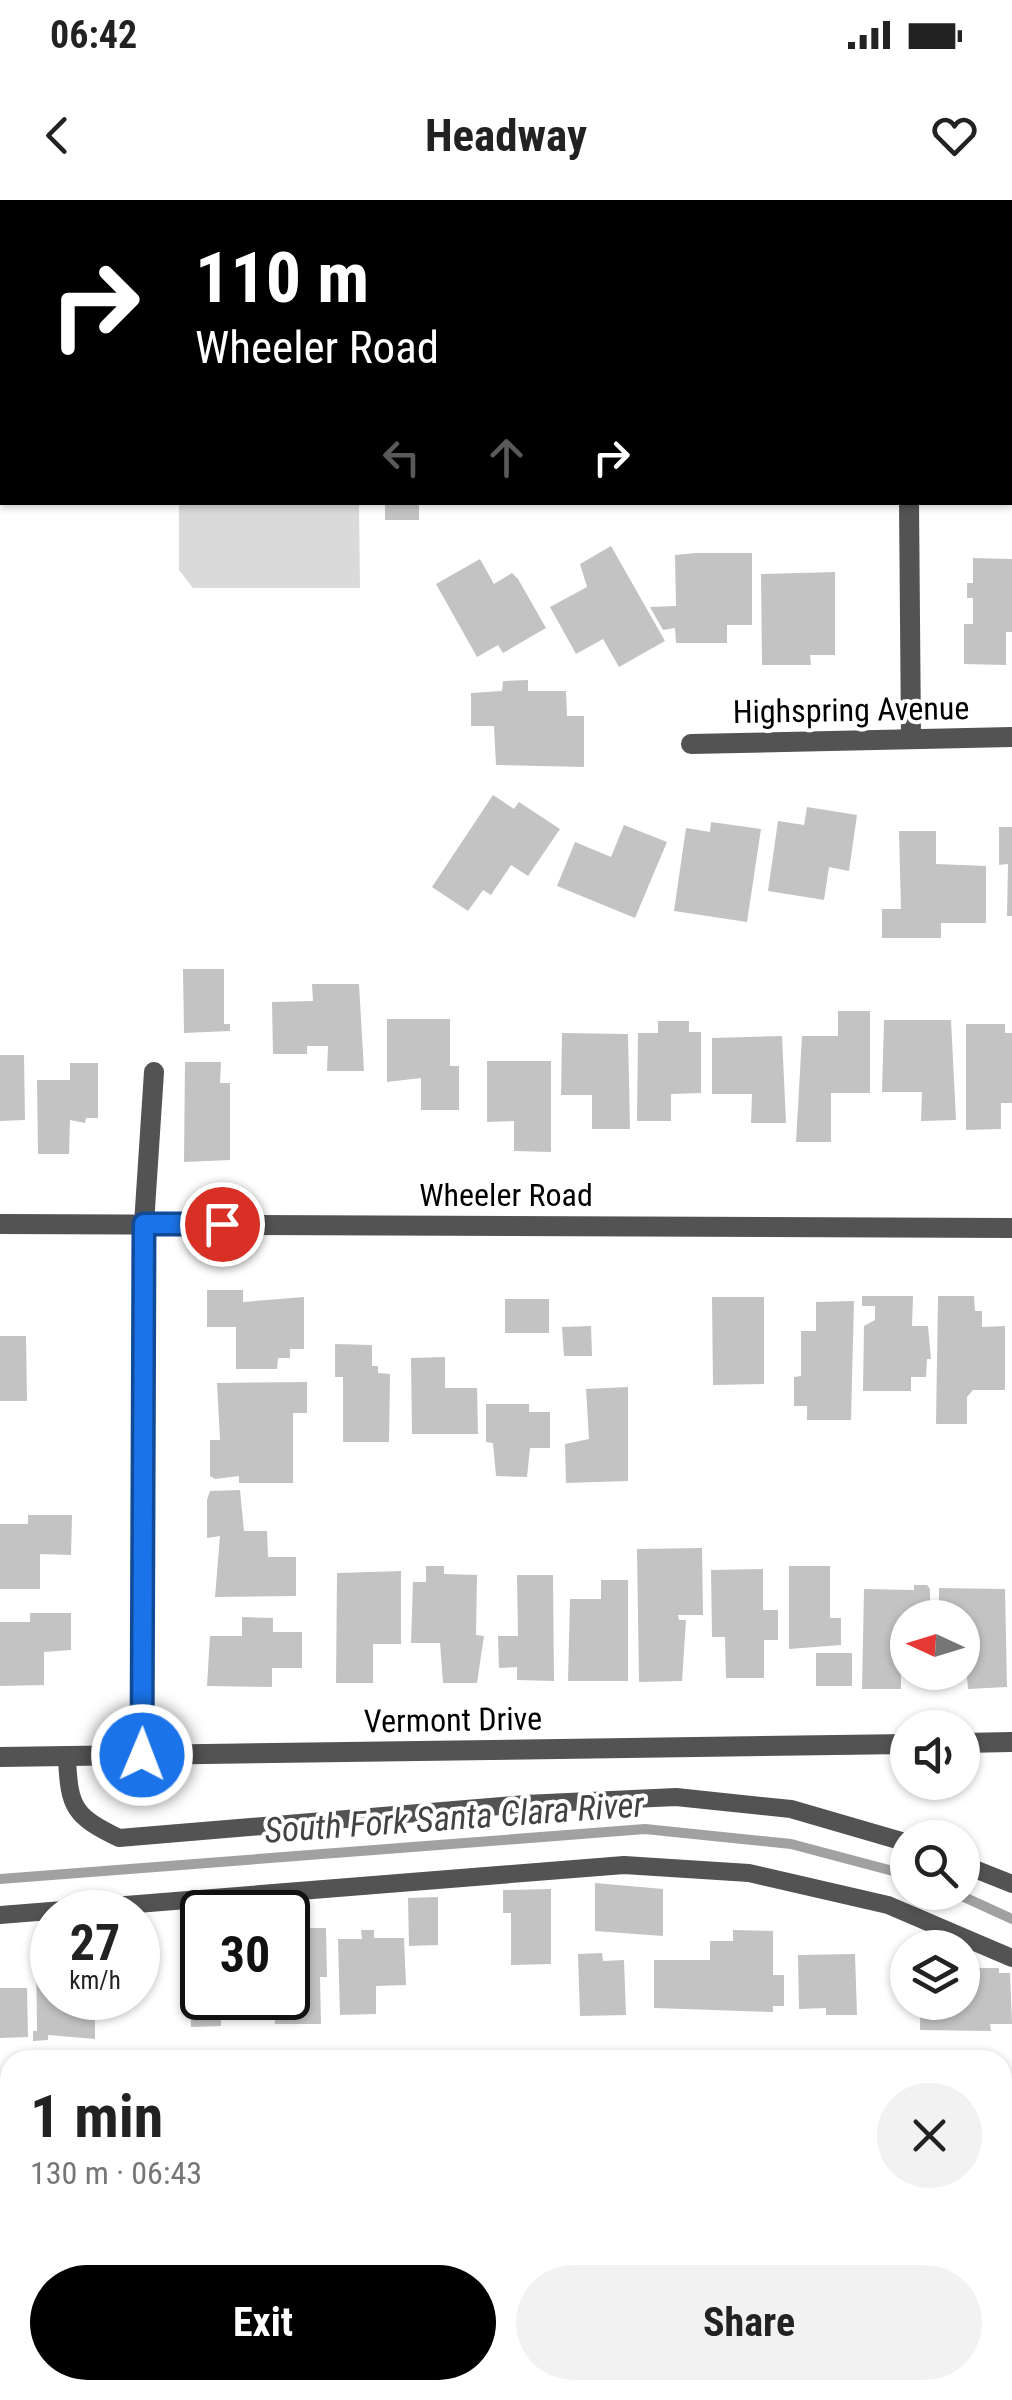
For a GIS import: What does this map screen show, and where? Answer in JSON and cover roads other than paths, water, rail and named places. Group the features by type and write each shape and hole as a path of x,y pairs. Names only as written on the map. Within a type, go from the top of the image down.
{"street":[{"path":"909,505 911,736"},
{"name":"Highspring Avenue","path":"691,744 911,736 1012,737"},
{"path":"142,1755 144,1224 154,1072"},
{"name":"Wheeler Road","path":"0,1224 1012,1228"},
{"path":"980,1743 1012,1742"},
{"name":"Vermont Drive","path":"0,1757 890,1744"}],"lane":[{"path":"67,1757 68,1795 83,1821 119,1838 524,1804 676,1797 791,1809 890,1838"},
{"path":"0,1915 624,1866 750,1873 888,1905 1012,1958"},
{"path":"980,1871 1012,1884"}],"waterway":[{"name":"South Fork Santa Clara River","path":"0,1879 645,1829 791,1844 890,1870"},
{"name":"South Fork Santa Clara River","path":"980,1904 1012,1919"}]}
